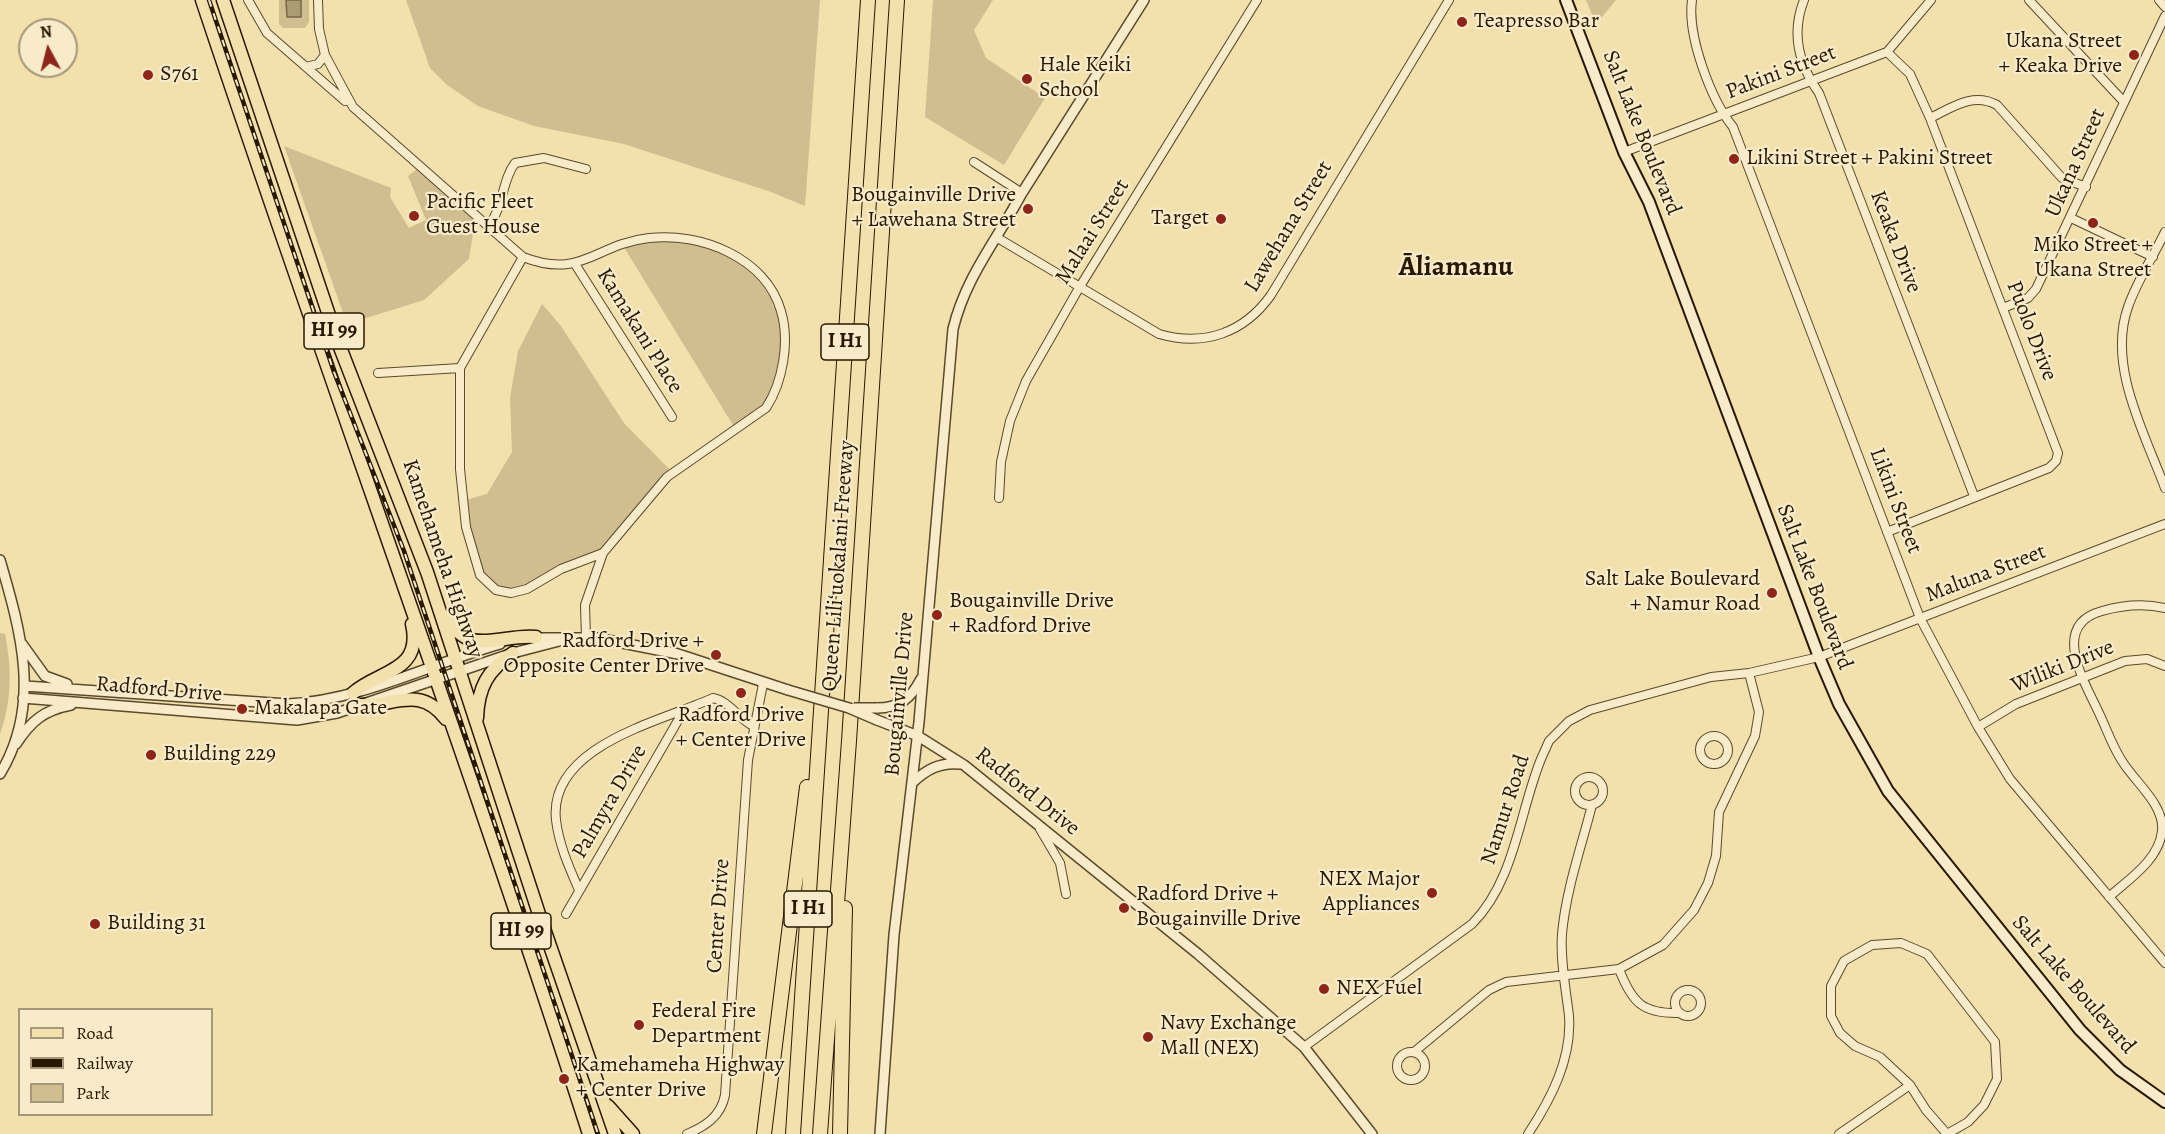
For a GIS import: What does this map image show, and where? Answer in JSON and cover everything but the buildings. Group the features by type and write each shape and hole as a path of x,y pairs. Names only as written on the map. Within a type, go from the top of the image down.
{"highway":[{"name":"Queen Liliʻuokalani Freeway","path":"794,1134 821,684 868,0"},
{"name":"Queen Liliʻuokalani Freeway","path":"820,1134 849,741 897,0"},
{"path":"764,1134 821,684"},
{"path":"840,1134 849,741"}],"main road":[{"name":"Kamehameha Highway","path":"202,0 333,391 405,585 580,1106 587,1134"},
{"name":"Kamehameha Highway","path":"223,0 338,342 427,572 477,728 615,1134"},
{"name":"Salt Lake Boulevard","path":"1566,0 1624,152 1648,202 1819,657 1839,704 1888,791 2080,1030 2120,1070 2165,1102"},
{"path":"427,572 452,626 465,639 476,642 516,636 536,637"},
{"path":"353,693 365,682 393,672 409,657 415,635 405,585"},
{"path":"477,728 478,696 482,684 492,669 513,653"},
{"path":"359,705 375,706 403,698 420,700 437,708 452,728"},
{"path":"600,1095 624,1127 633,1134"}],"street":[{"path":"248,0 267,33 523,257 548,265 575,264 622,244 649,238 702,243 750,264 772,290 783,315 781,375 777,391 766,408 667,477 603,553 585,605 586,638"},
{"path":"318,0 319,29 325,55 353,107"},
{"name":"Bougainville Drive","path":"880,1134 894,935 918,736 953,329 967,284 979,263 1144,0"},
{"name":"Malaai Street","path":"999,498 1000,462 1010,421 1026,381 1079,288 1257,0"},
{"name":"Lawehana Street","path":"996,237 1146,328 1173,338 1201,339 1229,332 1253,316 1271,295 1449,0"},
{"name":"Likini Street","path":"1692,0 1693,36 1723,115 1733,127 1920,618 1978,727 2010,779 2165,963"},
{"name":"Keaka Drive","path":"1804,0 1796,37 1809,80 1819,93 1974,496"},
{"path":"1887,52 1931,0"},
{"path":"2029,0 2124,102"},
{"path":"2158,0 2165,7"},
{"name":"Ukana Street","path":"2003,308 2028,298 2036,289 2072,218 2165,16"},
{"name":"Pakini Street","path":"1624,152 1887,52"},
{"name":"Puolo Drive","path":"1887,52 1910,74 1930,117 2058,453 2056,461 2049,468 1887,532"},
{"path":"306,67 318,64 325,55"},
{"path":"1930,117 1970,99 1985,99 1997,105 2062,178 2086,187"},
{"path":"489,226 500,208 508,174 514,163 544,158 586,169"},
{"path":"974,162 1022,193"},
{"path":"2072,218 2153,256"},
{"path":"2165,232 2128,308 2122,348 2126,381 2165,488"},
{"path":"523,257 460,368 462,501 466,527 480,575 496,590 515,592 527,589 561,569 603,553"},
{"name":"Kamakani Place","path":"575,264 672,417"},
{"path":"378,373 460,368"},
{"name":"Maluna Street","path":"1819,657 2165,524"},
{"path":"0,560 22,644 25,686 14,748"},
{"path":"2109,897 2156,854 2163,830 2156,807 2121,760 2083,678 2073,645 2075,632 2083,621 2100,611 2134,605 2165,608"},
{"name":"Radford Drive","path":"25,686 288,704 317,702 353,693 501,643 536,637 597,638 678,654 763,684 849,708 918,736 964,765 1198,954 1304,1047 1372,1134"},
{"name":"Radford Drive","path":"23,698 297,720 320,717 513,653 568,638"},
{"path":"22,644 45,676 92,691"},
{"name":"Namur Road","path":"1304,1047 1472,924 1486,910 1505,873 1541,759 1549,741 1569,721 1590,710 1711,676 1749,673 1819,657"},
{"name":"Wiliki Drive","path":"1978,727 2016,704 2134,659 2153,660 2165,666"},
{"path":"1414,1052 1489,990 1506,982 1619,969 1663,945 1694,910 1707,883 1716,856 1719,812 1755,736 1759,712 1749,673"},
{"path":"849,708 892,707 903,702 923,677"},
{"name":"Center Drive","path":"687,1134 714,1119 723,1106 725,1095 748,772 753,726 763,684"},
{"path":"579,890 561,846 556,818 558,799 569,775 588,756 613,738 713,698 719,699 737,716 753,726"},
{"path":"0,774 14,748 35,718 49,710 84,703"},
{"name":"Palmyra Drive","path":"566,914 685,710"},
{"path":"1727,756 1741,763"},
{"path":"912,783 927,769 937,766 964,765"},
{"path":"1528,1134 1561,1075 1568,1043 1569,1026 1562,937 1566,898 1592,805"},
{"path":"1038,825 1060,863 1066,894"},
{"path":"1902,943 1927,954 1995,1042 1997,1079 1984,1105 1968,1122 1947,1134 1926,1110 1910,1085 1880,1058 1856,1046 1840,1033 1831,1016 1831,986 1844,961 1872,945 1902,943"},
{"path":"1619,969 1627,990 1642,1006 1657,1014 1680,1013"},
{"path":"1839,1134 1910,1085"}],"green space":[{"path":"279,0 309,0 309,22 305,28 283,28 279,24"},
{"path":"406,0 820,0 805,206 771,192 624,144 534,126 478,106 447,85 430,68"},
{"path":"933,0 993,0 974,30 986,58 1045,98 1004,165 925,117"},
{"path":"1586,0 1616,0 1596,24"},
{"path":"284,146 391,188 390,197 409,228 426,220 408,176 421,166 476,214 469,259 424,300 347,324"},
{"path":"649,238 712,246 763,277 783,315 782,363 766,408 736,430 622,244"},
{"path":"542,304 561,326 624,423 673,473 603,553 511,593 486,582 462,501 487,494 512,452 510,398 518,351"},
{"path":"0,633 5,634 10,672 9,697 0,734"}],"shaded area":[{"path":"286,0 301,0 301,17 287,17"}],"railway":[{"path":"209,0 334,372 404,551 598,1134"}],"place":[{"name":"Teapresso Bar","path":"1462,22"},
{"name":"Ukana Street + Keaka Drive","path":"2134,55"},
{"name":"S761","path":"148,75"},
{"name":"Hale Keiki School","path":"1027,79"},
{"name":"Likini Street + Pakini Street","path":"1734,159"},
{"name":"Bougainville Drive + Lawehana Street","path":"1028,209"},
{"name":"Pacific Fleet Guest House","path":"414,216"},
{"name":"Target","path":"1221,219"},
{"name":"Miko Street + Ukana Street","path":"2093,223"},
{"name":"Salt Lake Boulevard + Namur Road","path":"1772,593"},
{"name":"Bougainville Drive + Radford Drive","path":"937,615"},
{"name":"Radford Drive + Opposite Center Drive","path":"716,655"},
{"name":"Radford Drive + Center Drive","path":"741,693"},
{"name":"Makalapa Gate","path":"242,709"},
{"name":"Building 229","path":"151,755"},
{"name":"NEX Major Appliances","path":"1432,893"},
{"name":"Radford Drive + Bougainville Drive","path":"1124,908"},
{"name":"Building 31","path":"95,924"},
{"name":"NEX Fuel","path":"1324,989"},
{"name":"Federal Fire Department","path":"639,1025"},
{"name":"Navy Exchange Mall (NEX)","path":"1148,1037"},
{"name":"Kamehameha Highway + Center Drive","path":"564,1079"}],"district":[{"name":"Āliamanu","path":"1456,268"}]}
